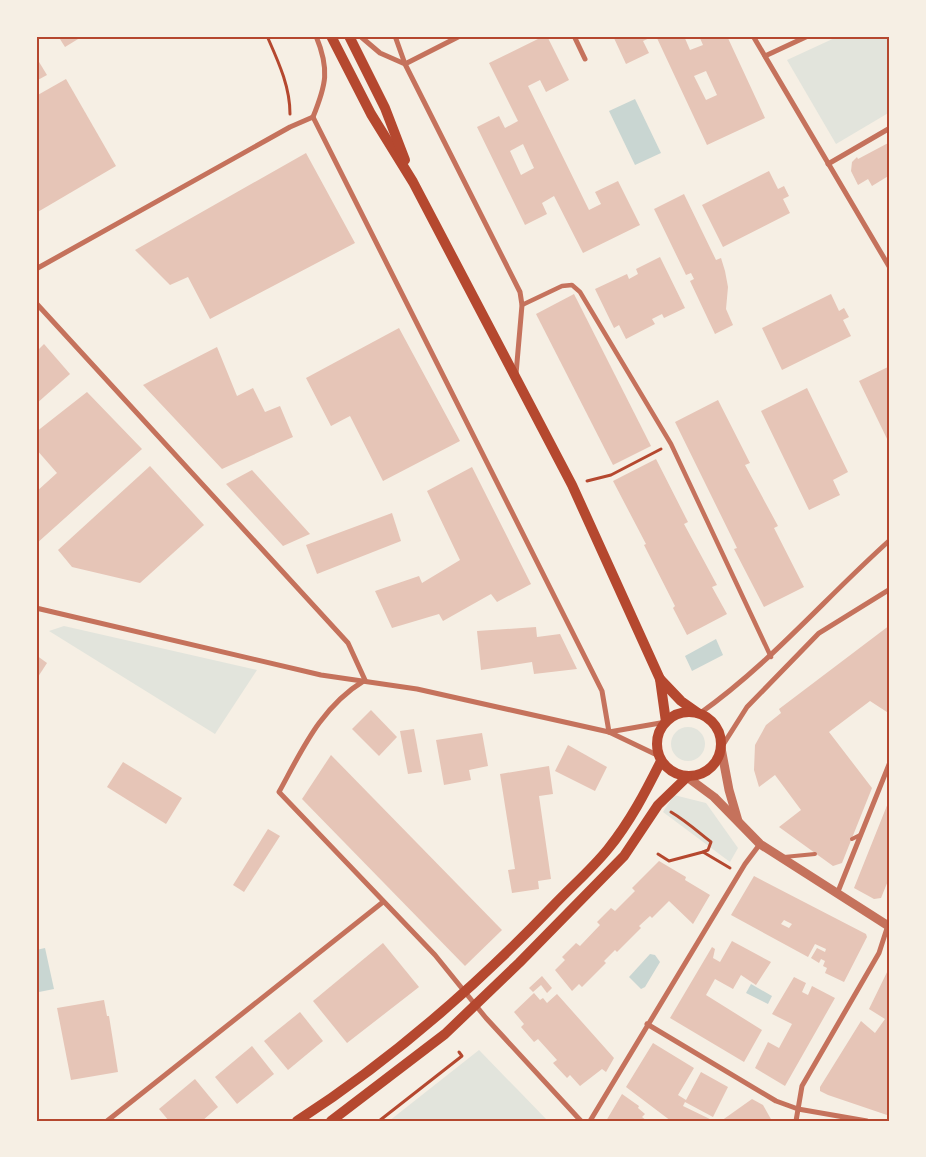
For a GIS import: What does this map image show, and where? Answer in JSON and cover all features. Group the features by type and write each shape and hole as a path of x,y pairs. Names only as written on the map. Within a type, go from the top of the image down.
{"main road":[{"path":"331,36 371,114 413,182 572,485 660,679 666,722"},
{"path":"349,36 385,108 413,182"},
{"path":"660,679 681,701 699,714 716,727 721,748 713,766 696,776 686,777 672,772 660,759 656,744 659,732 666,722 676,715 687,712 699,714"},
{"path":"297,1121 330,1099 433,1018 508,952 608,848 645,795 660,759"},
{"path":"331,1121 445,1034 476,1005 624,856 658,805 686,777"}],"street":[{"path":"36,270 290,127 313,117 326,85 323,52 316,36"},
{"path":"360,36 380,52 405,64"},
{"path":"395,36 405,64 520,292 522,305 516,376"},
{"path":"405,64 460,36"},
{"path":"574,36 585,59"},
{"path":"753,36 890,268"},
{"path":"764,56 808,36"},
{"path":"313,117 602,691 609,732"},
{"path":"828,164 890,128"},
{"path":"522,305 562,286 572,285 580,292 671,444 771,657"},
{"path":"36,303 348,643 365,680"},
{"path":"699,714 732,690 771,657 890,540"},
{"path":"739,823 729,790 721,748 747,707 819,633 890,589"},
{"path":"36,608 320,675 417,689 609,732 660,759"},
{"path":"365,680 345,692 317,724 278,792 435,955 476,1005 581,1121"},
{"path":"609,732 666,722"},
{"path":"837,894 890,762"},
{"path":"686,777 714,797 760,844 779,858 889,924 879,953 802,1086 796,1121"},
{"path":"590,1121 745,864 760,844"},
{"path":"111,1120 383,902"},
{"path":"647,1024 776,1101 798,1109 867,1121"}],"lane":[{"path":"852,839 860,835"},
{"path":"779,858 815,854"}],"path":[{"path":"267,36 280,65 290,98 290,127"},
{"path":"572,485 611,474 671,444"},
{"path":"658,854 669,861 708,850 711,842 692,829 688,822"},
{"path":"703,852 730,868"},
{"path":"379,1121 462,1056 459,1052"}],"shaded area":[{"path":"839,36 890,36 890,112 836,144 787,60"},
{"path":"635,99 661,153 635,165 609,111"},
{"path":"64,626 257,670 215,734 49,631"},
{"path":"716,639 723,655 692,671 685,656"},
{"path":"688,727 700,732 705,744 700,756 688,761 676,756 671,744 676,732"},
{"path":"674,795 706,803 738,848 730,862 663,812"},
{"path":"45,948 54,989 39,992 36,975 36,950"},
{"path":"650,954 655,955 660,962 645,987 641,989 629,977"},
{"path":"751,984 772,996 768,1004 746,993"},
{"path":"479,1050 548,1121 389,1121"}],"building":[{"path":"58,36 83,36 65,47"},
{"path":"547,36 569,80 546,92 540,80 528,86 589,210 601,204 595,192 618,181 640,225 583,253 554,196 542,203 547,214 525,225 477,127 499,116 505,128 518,121 489,63","holes":["523,144 534,168 521,175 510,151"]},
{"path":"613,36 654,36 643,41 649,53 626,64"},
{"path":"656,36 684,36 690,50 703,45 699,36 727,36 765,118 707,145","holes":["706,71 717,95 706,100 694,76"]},
{"path":"36,57 47,75 36,81"},
{"path":"66,79 116,166 36,213 36,96"},
{"path":"890,142 890,175 872,186 868,179 858,185 851,171 852,162 857,157 858,159"},
{"path":"306,153 355,243 210,319 188,277 170,285 135,250"},
{"path":"769,171 778,189 784,186 789,196 783,199 790,213 723,247 702,205"},
{"path":"684,194 716,260 721,258 725,271 728,287 726,309 733,325 715,334 690,281 694,279 691,273 686,275 654,209"},
{"path":"660,257 685,308 664,318 662,314 652,319 655,324 626,339 619,325 614,328 595,289 627,274 629,279 638,274 636,269"},
{"path":"574,294 651,446 613,465 536,314"},
{"path":"831,294 839,311 844,308 849,317 843,320 851,336 782,370 762,328"},
{"path":"399,328 460,441 383,481 350,416 331,426 306,378"},
{"path":"44,344 70,374 36,404 36,352"},
{"path":"217,347 237,396 253,388 265,412 280,406 293,437 222,469 143,385"},
{"path":"890,366 890,445 859,381"},
{"path":"807,388 848,472 833,480 840,495 809,510 761,411"},
{"path":"87,392 142,449 36,544 36,492 57,473 36,449 36,432"},
{"path":"718,400 750,463 745,465 778,526 774,528 804,587 764,607 734,549 737,548 675,422"},
{"path":"656,459 688,522 684,524 717,585 712,587 727,614 687,635 673,608 675,606 644,545 646,544 613,481"},
{"path":"150,466 204,525 140,583 72,567 58,550"},
{"path":"472,467 531,584 497,602 491,594 443,621 439,614 392,628 375,591 419,576 422,583 460,560 427,491"},
{"path":"252,470 310,534 283,546 226,484"},
{"path":"392,513 401,541 317,574 306,545"},
{"path":"890,625 890,714 870,701 829,732 872,788 842,863 833,866 779,827 801,810 775,775 759,787 754,770 755,745 766,725 781,713 779,709"},
{"path":"536,627 537,637 560,634 577,669 534,674 532,662 481,670 477,631"},
{"path":"36,655 47,663 36,680"},
{"path":"371,710 397,737 379,756 352,729"},
{"path":"414,729 422,772 408,774 400,731"},
{"path":"482,733 488,766 469,770 471,780 444,785 436,740"},
{"path":"568,745 607,767 595,791 555,771"},
{"path":"331,755 502,930 465,966 302,799"},
{"path":"123,762 182,798 166,824 107,787"},
{"path":"549,766 553,794 539,796 551,879 538,881 539,889 512,893 508,870 515,869 500,774"},
{"path":"890,798 890,876 881,898 874,899 854,888"},
{"path":"268,829 280,836 244,892 233,885"},
{"path":"659,861 686,877 685,880 710,895 693,924 669,901 652,918 650,916 639,926 641,928 617,952 615,950 604,961 606,963 582,987 579,984 572,991 555,970 565,960 562,957 576,943 580,946 600,925 597,922 611,908 615,911 635,891 632,888"},
{"path":"754,876 866,934 867,937 844,982 825,973 827,968 823,966 825,961 821,959 819,963 811,958 817,948 825,952 826,949 815,944 808,957 731,915","holes":["784,920 792,924 789,928 781,924"]},
{"path":"732,941 771,962 756,985 741,975 733,989 715,979 706,995 762,1030 744,1062 670,1018 712,947 715,949 713,958 720,962"},
{"path":"383,943 419,987 347,1043 313,1001"},
{"path":"890,966 890,1115 887,1115 828,1095 820,1091 820,1087 861,1021 875,1033 885,1019 869,1009"},
{"path":"542,976 552,988 547,993 541,985 533,992 529,988"},
{"path":"794,977 806,983 802,992 808,995 812,986 835,998 785,1086 755,1068 768,1042 779,1048 792,1024 772,1014"},
{"path":"534,993 540,1000 543,998 547,1003 557,994 614,1058 606,1072 602,1069 580,1086 570,1075 567,1078 553,1063 557,1060 538,1039 534,1042 521,1027 524,1024 514,1012"},
{"path":"104,1000 107,1016 109,1016 118,1072 71,1080 57,1008"},
{"path":"300,1012 323,1041 288,1070 264,1041"},
{"path":"653,1043 694,1068 678,1095 686,1100 701,1072 728,1087 713,1117 685,1102 683,1106 714,1121 671,1121 626,1087"},
{"path":"252,1046 274,1074 237,1104 215,1077"},
{"path":"195,1079 218,1107 202,1121 169,1121 159,1109"},
{"path":"622,1094 639,1106 638,1108 645,1114 642,1117 647,1121 606,1121"},
{"path":"752,1099 763,1105 772,1121 721,1121"}]}
